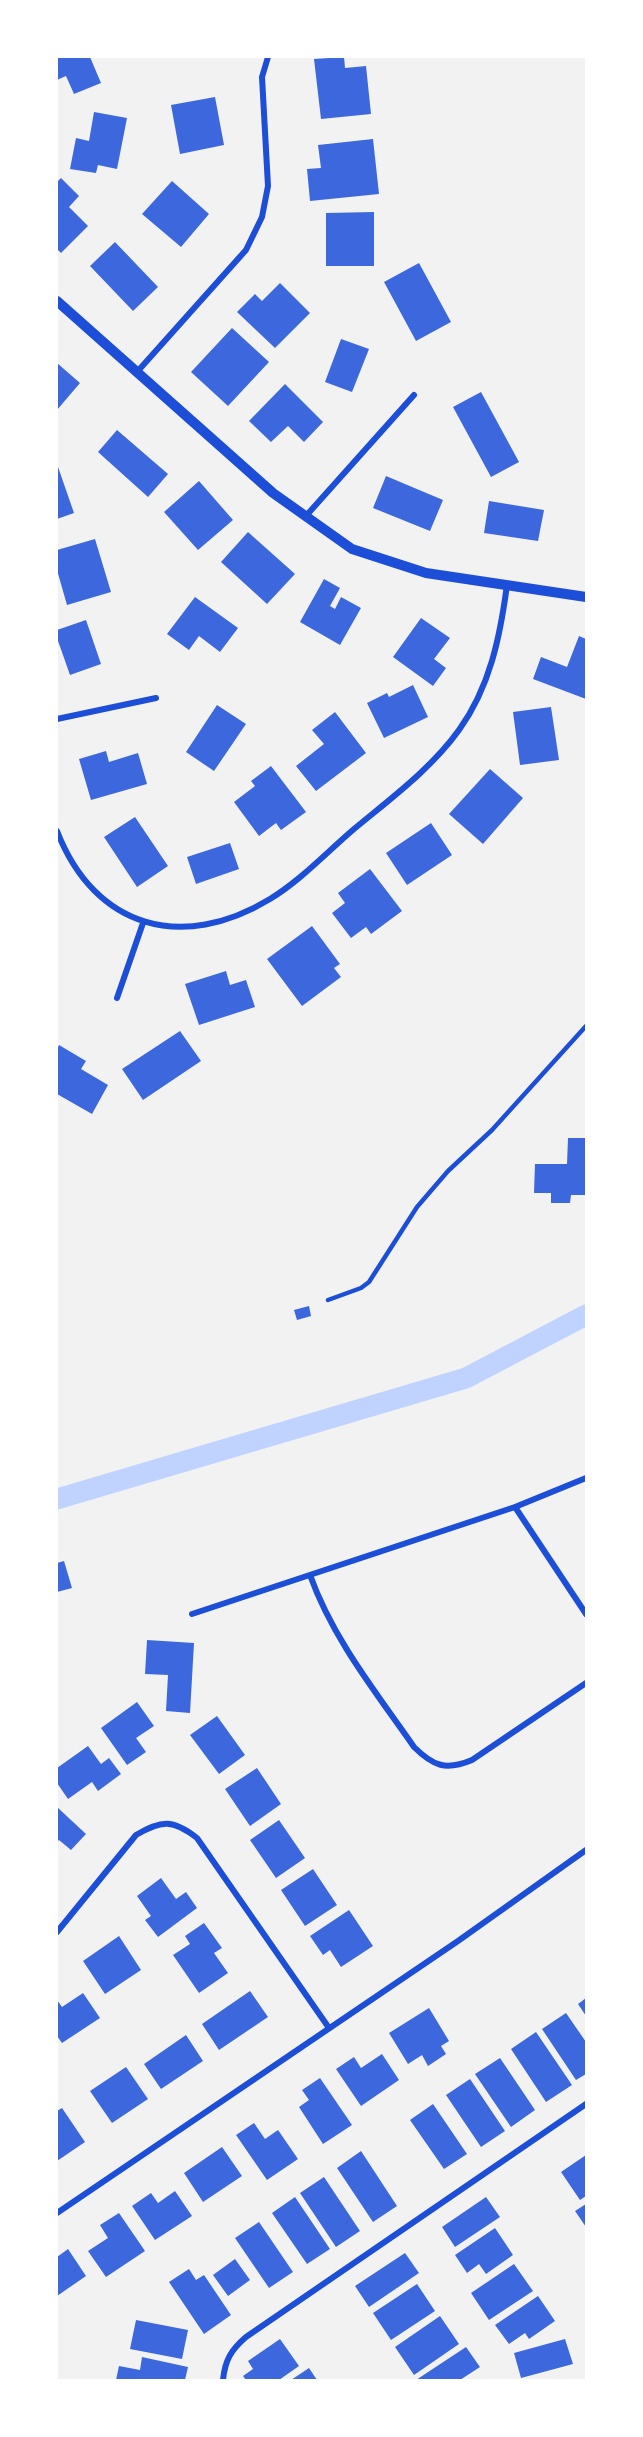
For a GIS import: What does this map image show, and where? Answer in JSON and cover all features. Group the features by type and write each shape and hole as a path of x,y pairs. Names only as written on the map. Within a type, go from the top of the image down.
{"street":[{"path":"137,372 246,250 262,217 268,186 262,77 268,57"},
{"path":"57,301 273,493 352,549 426,573 586,597"},
{"path":"304,517 414,395"},
{"path":"57,831 66,856 92,888 114,909 143,922 186,928 231,920 252,909 272,898 419,775 460,729 492,669 507,585"},
{"path":"57,719 156,698"},
{"path":"117,998 143,922"},
{"path":"192,1614 515,1507 586,1478"},
{"path":"515,1507 586,1614"},
{"path":"310,1575 323,1611 335,1632 414,1747 428,1761 443,1766 459,1765 472,1760 586,1683"},
{"path":"57,1932 135,1835 150,1827 167,1823 183,1827 197,1838 329,2028"},
{"path":"57,2213 458,1941 586,1850"},
{"path":"223,2380 225,2365 232,2349 246,2337 586,2104"}],"lane":[{"path":"328,1300 361,1288 369,1282 417,1207 448,1171 492,1130 586,1026"}],"building":[{"path":"57,57 90,57 101,83 74,94 66,76 57,80"},
{"path":"344,57 345,68 366,66 371,114 321,119 314,59"},
{"path":"215,97 224,145 180,154 171,105"},
{"path":"94,112 127,118 117,169 98,165 96,173 70,169 76,138 89,141"},
{"path":"373,139 379,194 310,201 307,169 321,168 318,145"},
{"path":"61,178 79,196 69,207 88,226 61,253 57,249 57,182"},
{"path":"172,181 209,214 181,247 142,214"},
{"path":"374,212 374,266 326,266 326,213"},
{"path":"115,242 158,287 133,311 90,266"},
{"path":"419,263 451,322 416,341 384,282"},
{"path":"280,283 310,313 275,348 237,312 255,294 262,301"},
{"path":"232,328 269,362 228,406 191,372"},
{"path":"341,339 369,349 352,392 325,382"},
{"path":"57,363 80,383 57,410"},
{"path":"285,384 323,422 304,442 288,426 271,442 249,421"},
{"path":"481,392 519,462 491,477 453,407"},
{"path":"117,430 168,474 148,497 98,452"},
{"path":"57,464 74,513 57,519"},
{"path":"386,476 443,500 430,531 373,508"},
{"path":"199,481 233,520 198,550 164,512"},
{"path":"489,501 544,510 538,541 484,533"},
{"path":"248,532 295,574 267,604 221,562"},
{"path":"95,539 111,592 67,605 57,570 57,550"},
{"path":"324,579 340,588 330,606 335,609 341,597 361,608 340,645 300,622"},
{"path":"195,597 238,628 220,652 199,636 189,650 167,634"},
{"path":"421,618 450,638 434,659 446,668 433,686 393,657"},
{"path":"86,620 101,664 70,675 57,638 57,630"},
{"path":"579,636 586,639 586,699 533,679 541,657 567,667"},
{"path":"413,685 428,717 384,738 367,703 387,693 389,697"},
{"path":"217,705 246,724 214,771 186,752"},
{"path":"551,707 559,760 520,765 513,712"},
{"path":"335,712 366,753 316,791 296,766 324,744 312,730"},
{"path":"106,751 109,762 138,753 147,784 91,800 79,759"},
{"path":"271,766 306,812 281,830 276,823 259,836 234,802 255,786 251,781"},
{"path":"490,769 523,798 483,844 449,814"},
{"path":"135,817 168,866 137,887 104,837"},
{"path":"431,823 452,855 407,885 386,853"},
{"path":"230,843 239,869 196,884 187,857"},
{"path":"370,869 402,911 371,934 366,927 351,938 332,913 345,903 338,893"},
{"path":"312,926 340,964 334,968 341,977 302,1006 267,959"},
{"path":"226,971 230,985 246,980 255,1007 199,1025 185,984"},
{"path":"180,1031 201,1061 143,1100 122,1069"},
{"path":"59,1045 86,1061 81,1069 108,1085 92,1114 57,1094 57,1049"},
{"path":"568,1138 586,1138 586,1195 571,1195 570,1203 551,1203 551,1193 534,1193 535,1164 567,1164"},
{"path":"309,1306 311,1316 297,1320 294,1310"},
{"path":"64,1561 72,1588 57,1592 57,1563"},
{"path":"147,1640 194,1643 190,1713 166,1711 168,1675 145,1674"},
{"path":"137,1702 154,1726 136,1738 146,1752 127,1765 101,1728"},
{"path":"217,1716 245,1755 219,1774 190,1735"},
{"path":"88,1746 101,1764 109,1758 121,1774 98,1791 92,1782 68,1799 57,1783 57,1768"},
{"path":"257,1768 281,1804 250,1826 225,1789"},
{"path":"57,1807 86,1834 71,1850 59,1840 57,1842"},
{"path":"279,1820 305,1858 276,1878 250,1840"},
{"path":"313,1869 337,1905 305,1926 281,1890"},
{"path":"161,1878 176,1899 186,1892 197,1908 158,1937 145,1920 151,1916 137,1896"},
{"path":"349,1910 373,1946 341,1967 330,1950 323,1955 310,1936"},
{"path":"204,1923 222,1948 214,1953 228,1973 199,1993 173,1955 190,1944 185,1936"},
{"path":"119,1936 141,1970 105,1994 83,1961"},
{"path":"250,1991 268,2017 219,2050 202,2024"},
{"path":"83,1993 100,2018 62,2043 57,2036 57,2000 62,2007"},
{"path":"586,1998 586,2016 578,2004"},
{"path":"429,2008 449,2041 441,2046 446,2054 428,2066 422,2055 408,2064 389,2033"},
{"path":"566,2013 586,2042 586,2074 576,2080 542,2029"},
{"path":"536,2032 572,2085 546,2102 511,2049"},
{"path":"186,2035 203,2061 161,2089 144,2064"},
{"path":"382,2054 399,2080 361,2106 336,2069 354,2057 361,2068"},
{"path":"500,2058 535,2110 511,2127 475,2074"},
{"path":"126,2067 148,2099 112,2123 90,2091"},
{"path":"320,2078 352,2125 323,2144 299,2107 309,2100 302,2090"},
{"path":"470,2079 505,2131 481,2147 446,2095"},
{"path":"433,2104 467,2154 444,2169 410,2120"},
{"path":"62,2108 85,2142 57,2161 57,2111"},
{"path":"254,2123 265,2139 278,2130 298,2159 267,2180 236,2135"},
{"path":"222,2147 242,2176 203,2202 184,2173"},
{"path":"361,2151 397,2206 373,2222 337,2168"},
{"path":"586,2155 586,2196 580,2200 561,2172"},
{"path":"324,2177 360,2231 336,2247 300,2193"},
{"path":"175,2191 192,2216 155,2240 132,2206 151,2193 158,2203"},
{"path":"295,2197 330,2249 307,2264 272,2213"},
{"path":"486,2197 500,2217 455,2247 442,2227"},
{"path":"586,2204 586,2227 575,2211"},
{"path":"119,2213 145,2251 106,2277 88,2251 108,2238 100,2225"},
{"path":"259,2222 293,2272 269,2288 235,2238"},
{"path":"495,2228 513,2255 486,2274 479,2264 467,2273 455,2255"},
{"path":"68,2249 86,2276 57,2296 57,2257"},
{"path":"405,2253 419,2273 369,2307 355,2286"},
{"path":"235,2259 250,2280 228,2296 213,2275"},
{"path":"514,2264 533,2291 489,2320 471,2293"},
{"path":"189,2269 196,2280 204,2275 231,2315 204,2334 169,2282"},
{"path":"417,2284 435,2311 391,2340 373,2313"},
{"path":"538,2296 555,2321 529,2339 525,2333 509,2344 495,2325"},
{"path":"440,2316 459,2344 414,2375 395,2347"},
{"path":"136,2320 188,2330 182,2359 130,2349"},
{"path":"280,2339 299,2366 279,2380 246,2380 243,2376 253,2369 248,2361"},
{"path":"565,2339 573,2364 521,2378 514,2353"},
{"path":"466,2347 480,2367 460,2380 416,2380"},
{"path":"142,2357 188,2367 185,2380 116,2380 119,2366 140,2370"},
{"path":"309,2368 317,2380 291,2380"}],"waterway":[{"path":"57,1499 466,1378 586,1315"}]}
